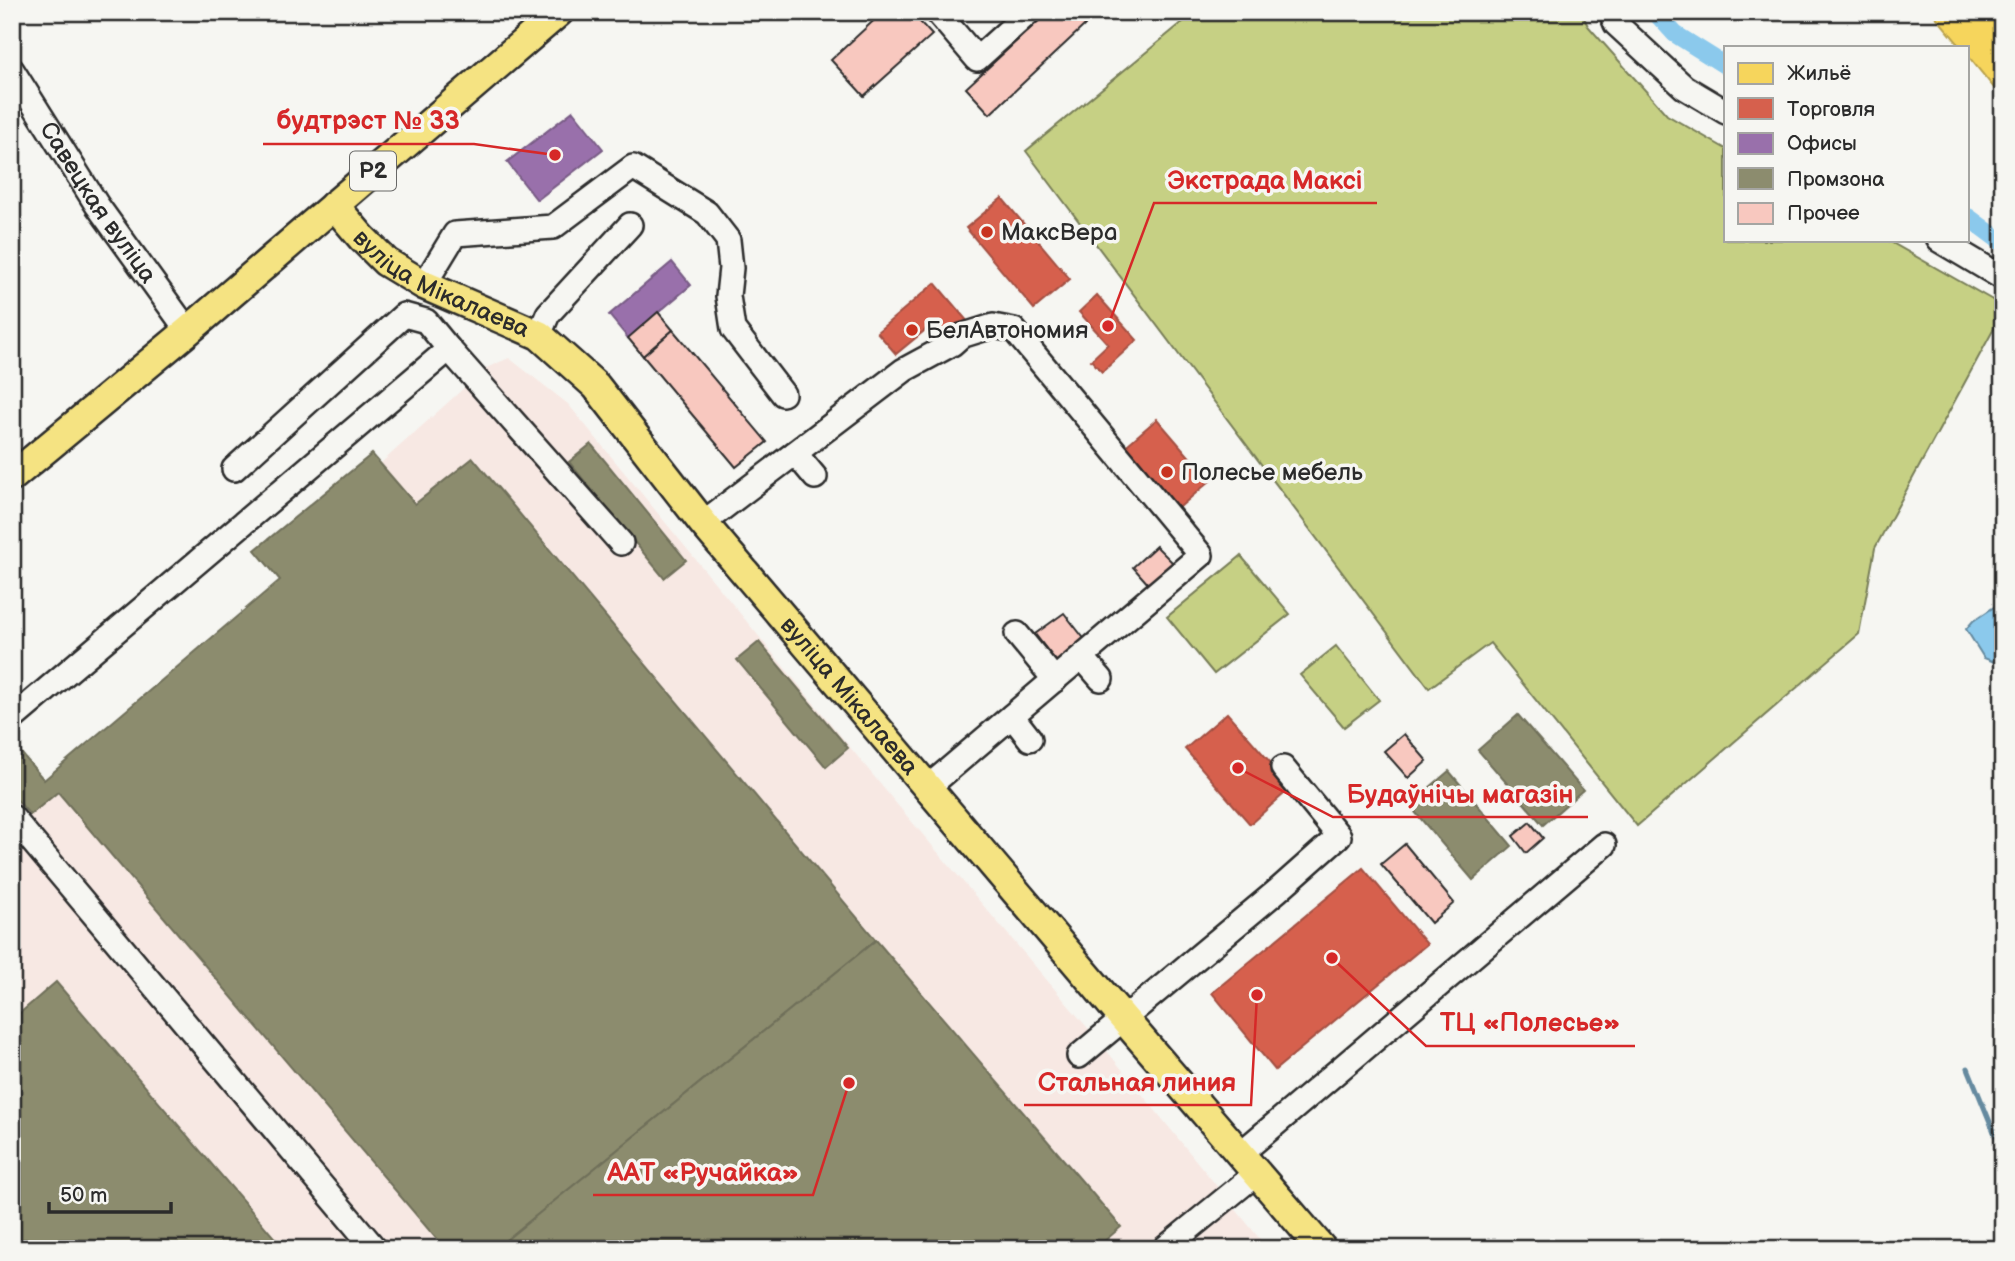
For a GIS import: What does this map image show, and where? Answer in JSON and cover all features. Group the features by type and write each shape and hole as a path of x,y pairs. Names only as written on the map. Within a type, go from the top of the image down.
{"main road":[{"name":"Р2","path":"12,477 188,331 559,12"},
{"name":"вуліца Мікалаева","path":"334,205 386,262 431,289 539,335 596,386 703,523 1322,1249"}],"street":[{"path":"937,12 977,58 1029,12"},
{"path":"1611,12 1616,24 1684,87 1724,111"},
{"name":"Савецкая вуліца","path":"12,70 97,205 188,331"},
{"path":"426,321 431,289 455,234 553,227 633,167 707,213 728,240 731,268 728,296 733,330 783,394"},
{"path":"539,335 548,314 630,225"},
{"path":"1942,242 2003,278"},
{"path":"234,469 404,315 426,321 621,543"},
{"path":"703,523 904,370 952,344 968,345 993,326 1014,330 1201,555 927,788"},
{"path":"12,719 449,349"},
{"path":"795,453 815,477"},
{"path":"1017,634 1055,680"},
{"path":"1082,657 1101,680"},
{"path":"1012,716 1030,739"},
{"path":"1079,1056 1339,836 1283,768"},
{"path":"12,817 375,1249"},
{"path":"1164,1249 1249,1163 1604,845"}],"shaded area":[{"path":"509,358 568,404 895,802 1098,1040 1268,1249 12,1249 12,804 17,800 12,742 44,780 280,580 255,550 372,454 381,463 486,368"}],"green space":[{"path":"1195,12 1581,12 1588,26 1667,115 1724,148 1724,242 1891,242 2003,306 2003,312 1875,548 1859,634 1637,826 1490,643 1429,688 1026,151"},
{"path":"1241,556 1290,614 1214,674 1167,617"},
{"path":"1336,646 1379,700 1344,727 1300,675"}],"water":[{"path":"2003,601 2003,657 1997,663 1984,658 1966,629 1973,621"}],"building: Жильё":[{"path":"1932,12 1987,12 2003,32 2003,99 1969,57 1969,46 1960,46"}],"building: Торговля":[{"path":"1002,198 1070,279 1034,309 966,228"},
{"path":"935,283 968,322 943,343 929,327 896,354 877,332"},
{"path":"1097,295 1137,340 1102,372 1091,360 1108,344 1079,312"},
{"path":"1157,419 1210,481 1174,512 1121,450"},
{"path":"1227,713 1292,787 1250,824 1185,749"},
{"path":"1363,868 1427,944 1275,1070 1212,993"}],"building: Офисы":[{"path":"573,111 603,149 537,200 507,162"},
{"path":"672,262 691,285 628,338 609,315"}],"building: Промзона":[{"path":"591,444 686,560 664,578 569,462"},
{"path":"372,454 415,504 473,458 876,940 495,1249 445,1249 58,792 30,815 12,794 12,742 44,780 280,580 255,550"},
{"path":"759,642 848,748 826,767 737,660"},
{"path":"1518,715 1583,790 1543,825 1478,750"},
{"path":"1449,771 1512,846 1473,880 1409,805"},
{"path":"876,940 1121,1227 1095,1249 495,1249"},
{"path":"56,982 284,1249 12,1249 12,1020"}],"building: Прочее":[{"path":"883,12 911,12 932,35 864,96 831,60"},
{"path":"1048,12 1099,12 990,114 966,88"},
{"path":"658,312 673,330 643,356 628,338"},
{"path":"673,330 767,442 736,467 643,356"},
{"path":"1156,546 1173,563 1149,585 1133,567"},
{"path":"1064,613 1086,641 1057,663 1035,634"},
{"path":"1404,734 1427,761 1408,778 1384,751"},
{"path":"1530,822 1543,838 1526,853 1513,836"},
{"path":"1405,844 1454,903 1431,923 1381,864"}],"waterway":[{"path":"1655,12 1675,34 1724,65"},
{"path":"1969,218 2003,243"},
{"path":"1968,1068 2003,1154"}],"place":[{"name":"будтрэст № 33","path":"555,155"},
{"name":"МаксBepa","path":"987,232"},
{"name":"Экстрада Максі","path":"1108,326"},
{"name":"БелАвтономия","path":"912,330"},
{"name":"Полесье мебель","path":"1167,472"},
{"name":"Будаўнічы магазін","path":"1238,768"},
{"name":"ТЦ «Полесье»","path":"1332,958"},
{"name":"Стальная линия","path":"1257,995"},
{"name":"ААТ «Ручайка»","path":"849,1083"}]}
